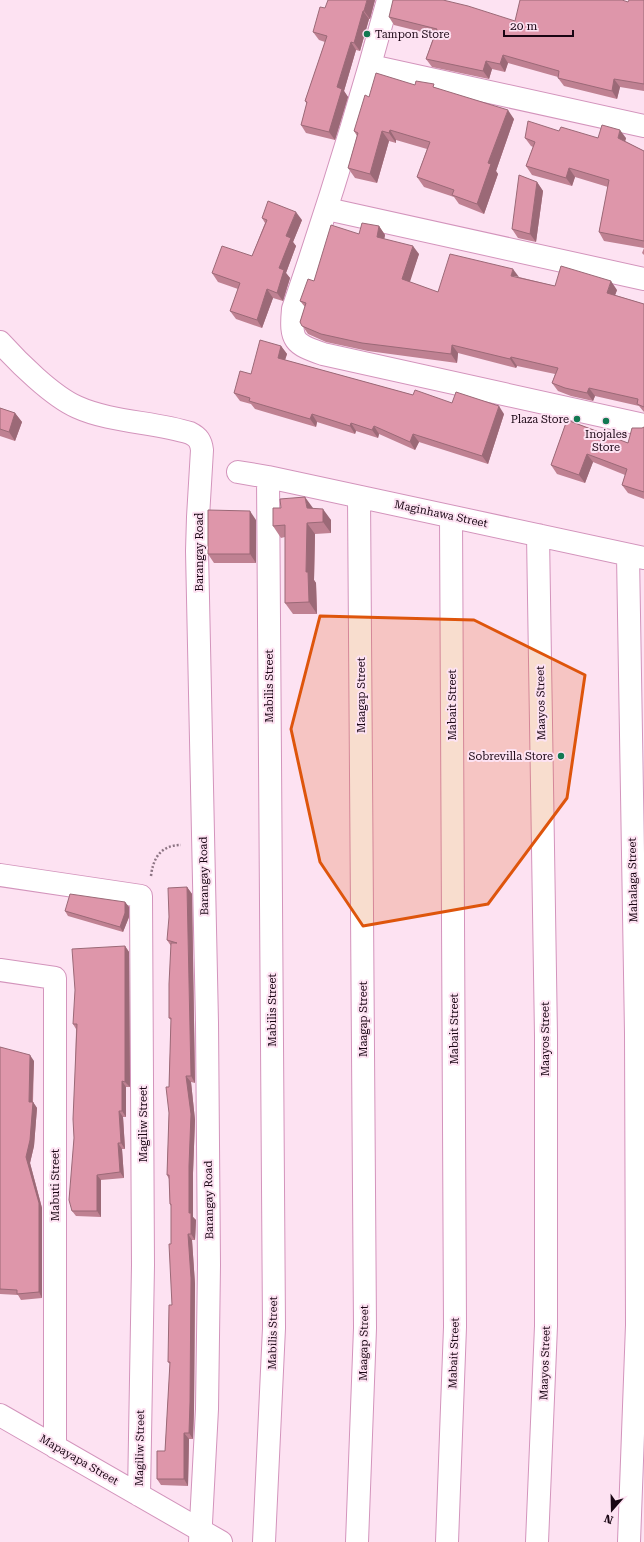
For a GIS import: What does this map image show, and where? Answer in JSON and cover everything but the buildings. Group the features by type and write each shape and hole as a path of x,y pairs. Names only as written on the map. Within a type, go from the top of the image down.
{"street":[{"path":"388,0 328,209 294,309 292,325 294,338 303,347 323,354 644,425"},
{"path":"370,66 644,126"},
{"path":"328,209 644,280"},
{"name":"Barangay Road","path":"1,345 45,385 61,398 77,407 98,414 190,433 197,437 201,443 202,456 198,517 198,550 209,1265 207,1409 200,1536"},
{"name":"Maginhawa Street","path":"238,472 268,477 636,556"},
{"name":"Mabilis Street","path":"264,1542 274,1328 268,477"},
{"name":"Maagap Street","path":"357,1542 365,1328 360,497"},
{"name":"Mabait Street","path":"447,1542 455,1327 451,517"},
{"name":"Maayos Street","path":"537,1542 546,1326 546,1036 538,535"},
{"name":"Mahalaga Street","path":"629,1542 637,1310 636,556"},
{"path":"0,875 141,896"},
{"name":"Magiliw Street","path":"139,1495 143,1265 141,896"},
{"name":"Mabuti Street","path":"0,970 55,978 55,1447"},
{"name":"Mapayapa Street","path":"0,1415 139,1495 200,1536 221,1542"}],"path":[{"path":"141,896 148,887 152,868 157,856 164,848 175,845 203,846"}],"highlighted area":[{"path":"320,616 474,620 585,675 567,798 488,904 363,926 320,862 291,729"}],"place":[{"name":"Tampon Store","path":"367,34"},
{"name":"Plaza Store","path":"577,419"},
{"name":"Inojales Store","path":"606,421"},
{"name":"Sobrevilla Store","path":"561,756"}]}
